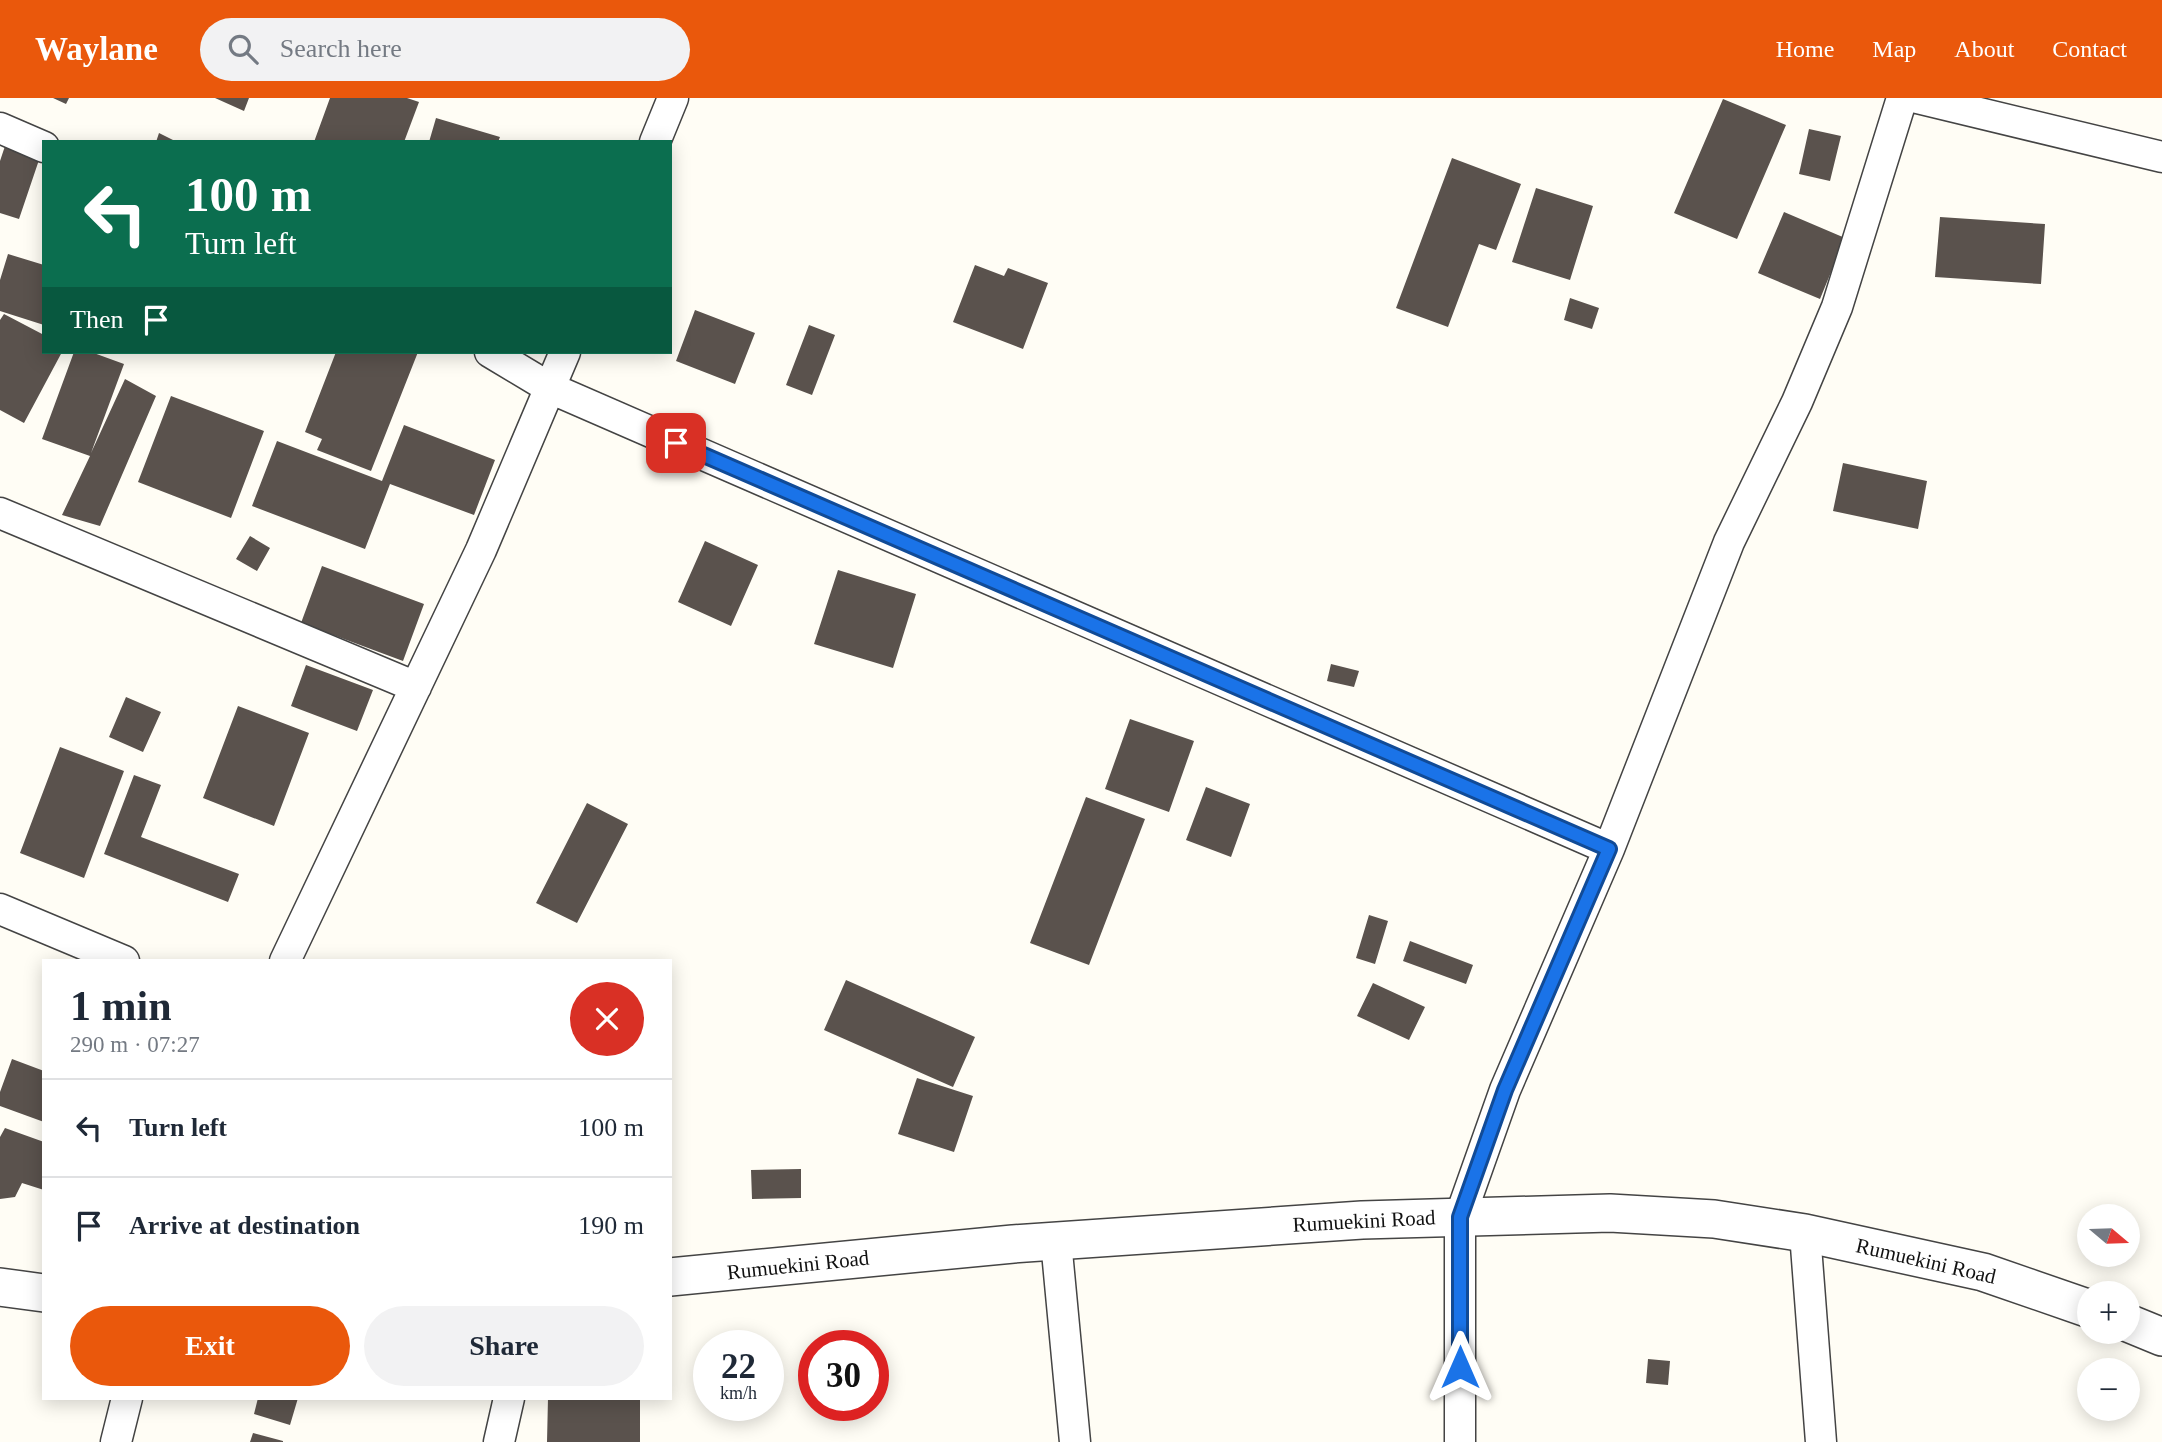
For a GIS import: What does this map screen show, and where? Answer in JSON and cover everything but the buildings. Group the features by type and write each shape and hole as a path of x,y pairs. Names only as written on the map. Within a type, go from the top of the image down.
{"street":[{"path":"655,140 673,98"},
{"path":"1460,1442 1460,1217 1505,1090 1609,849 1729,542 1802,391 1837,307 1902,98"},
{"path":"1917,98 2162,157"},
{"path":"0,128 42,146"},
{"path":"493,354 550,388 1609,849"},
{"path":"286,959 481,550 564,354"},
{"path":"0,513 416,687"},
{"path":"0,909 119,959"},
{"name":"Rumuekini Road","path":"672,1277 1056,1241 1362,1220 1610,1213 1714,1219 1805,1233 1983,1272 2077,1304"},
{"path":"1805,1233 1821,1442"},
{"path":"1056,1241 1075,1442"},
{"path":"0,1287 42,1293"},
{"path":"2140,1328 2162,1337"},
{"path":"116,1442 126,1400"},
{"path":"499,1442 509,1400"}],"route":[{"path":"676,443 1609,849 1505,1090 1460,1217 1460,1367"}]}
